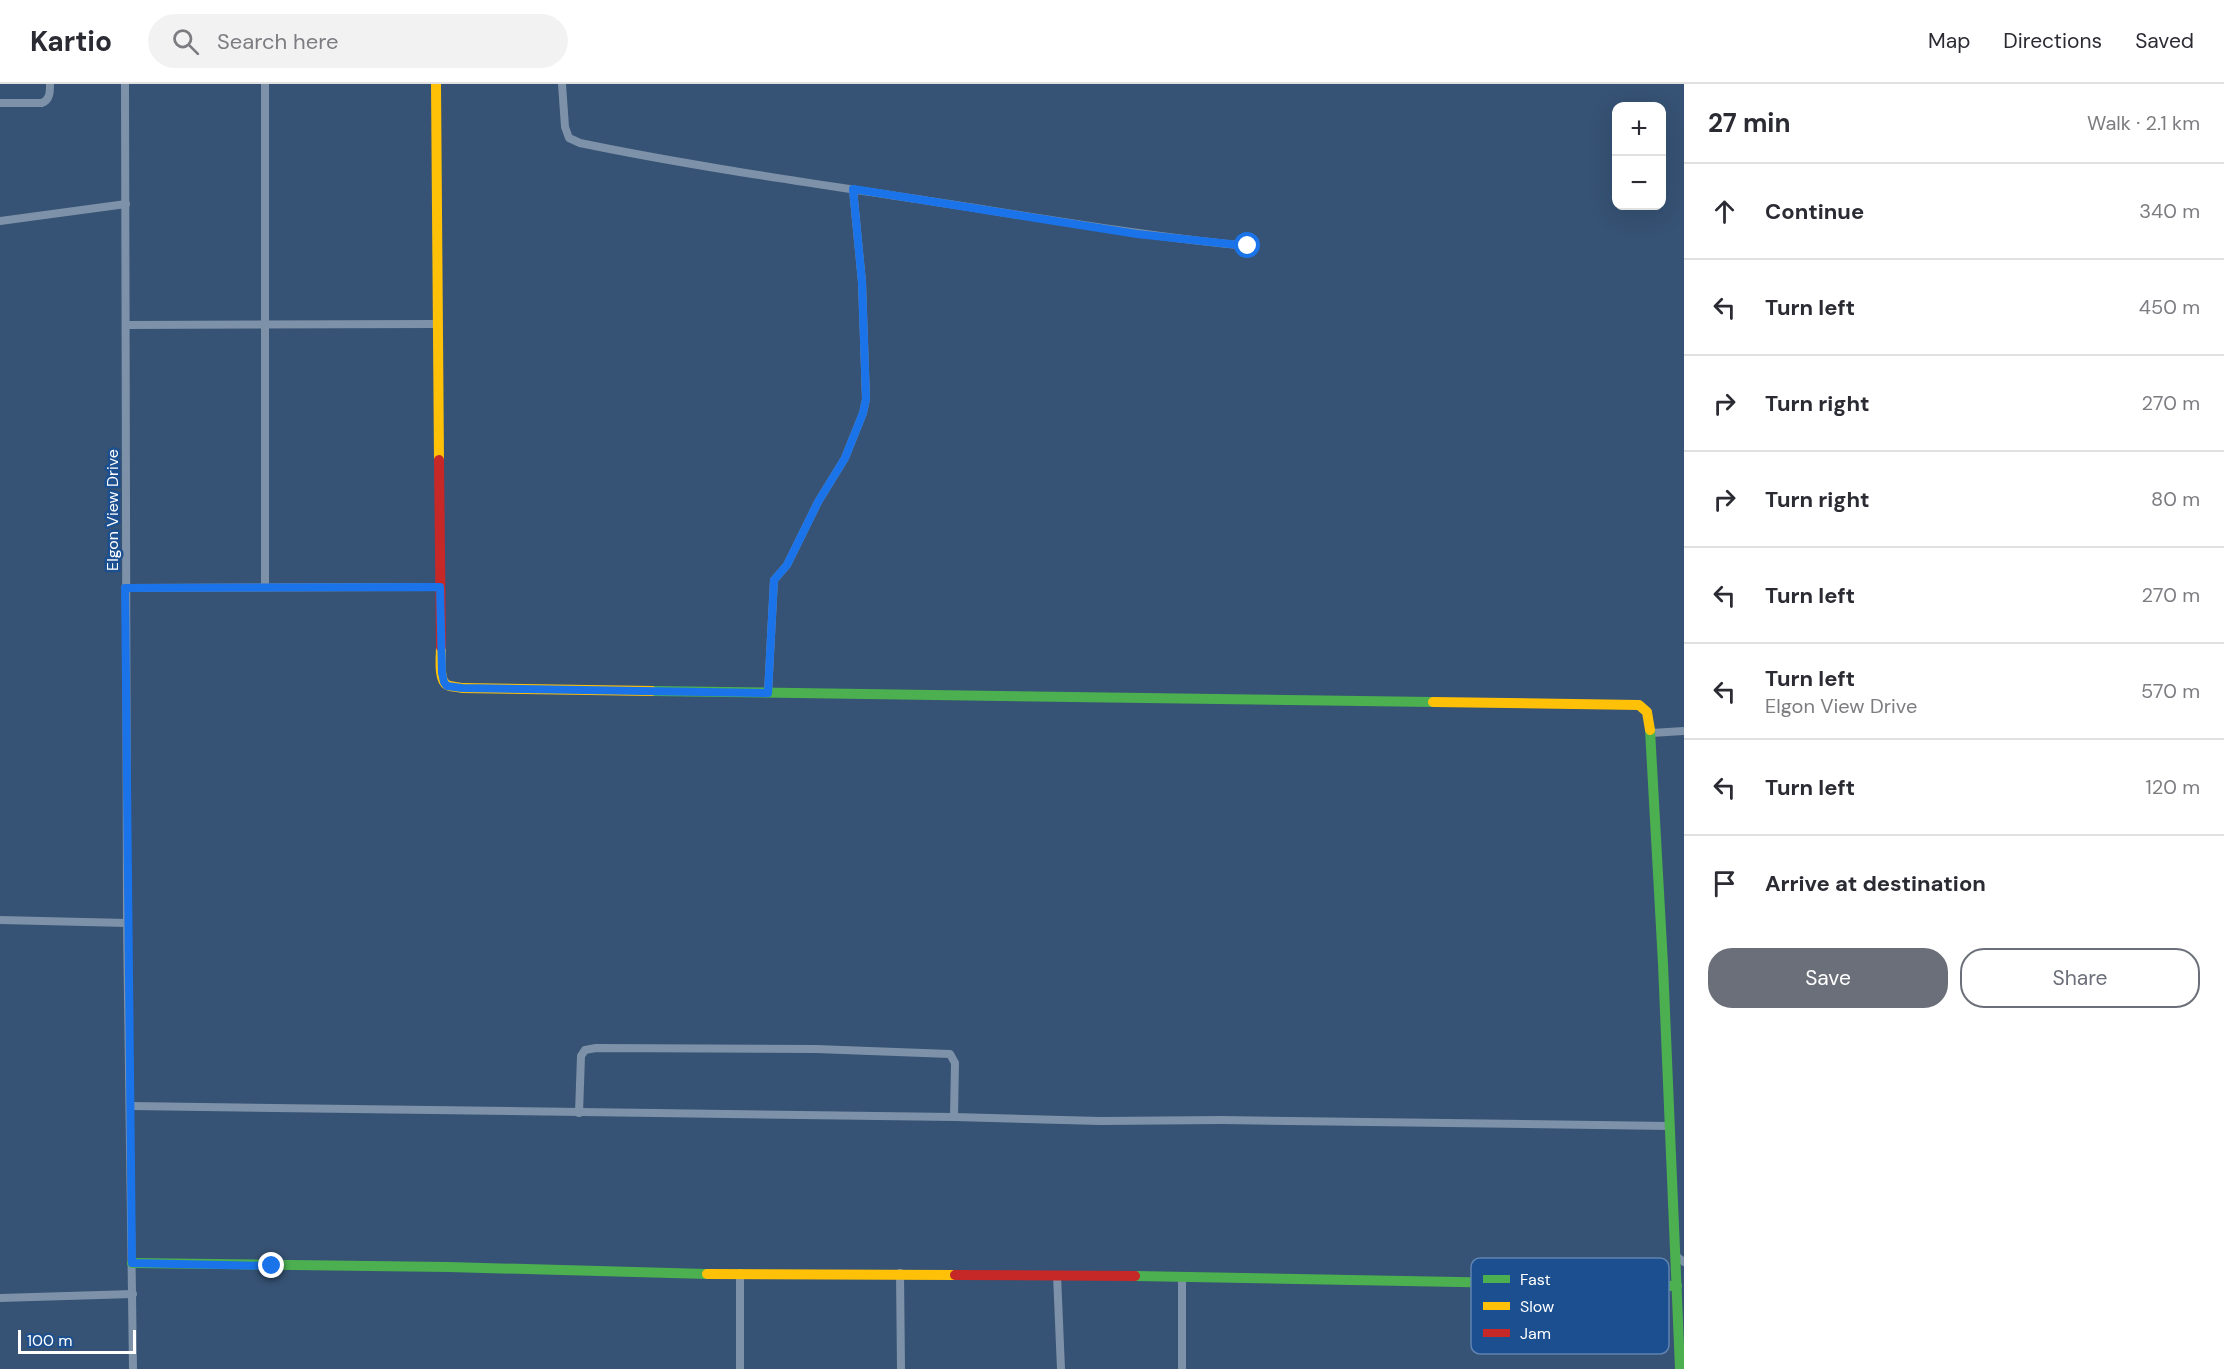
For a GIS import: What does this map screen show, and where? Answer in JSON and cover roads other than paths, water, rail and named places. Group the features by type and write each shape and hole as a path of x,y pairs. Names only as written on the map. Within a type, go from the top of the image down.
{"street":[{"path":"0,103 42,103 50,94 50,84"},
{"name":"Elgon View Drive","path":"125,84 127,923 134,1369"},
{"path":"265,84 263,323 266,459 265,586"},
{"path":"436,84 440,587 442,673 447,686 768,693 1629,704 1639,705 1647,712 1651,733 1670,1126 1680,1259 1677,1286 1681,1365"},
{"path":"562,84 565,127 569,138 574,141 661,160 1137,234 1248,246"},
{"path":"768,693 774,580 787,565 818,502 845,458 863,413 866,399 862,282 853,189"},
{"path":"0,221 126,204"},
{"path":"126,325 437,324"},
{"path":"125,588 440,587"},
{"path":"1651,733 1684,731"},
{"path":"0,920 127,923"},
{"path":"579,1113 581,1056 585,1050 596,1048 816,1049 950,1054 956,1063 954,1117"},
{"path":"130,1106 1100,1121 1222,1120 1670,1126"},
{"path":"132,1263 448,1267 762,1275 1057,1275 1471,1282"},
{"path":"740,1273 740,1369"},
{"path":"900,1274 901,1369"},
{"path":"1057,1275 1061,1369"},
{"path":"1182,1277 1182,1369"},
{"path":"1669,1286 1677,1286"},
{"path":"0,1298 133,1294"}]}
